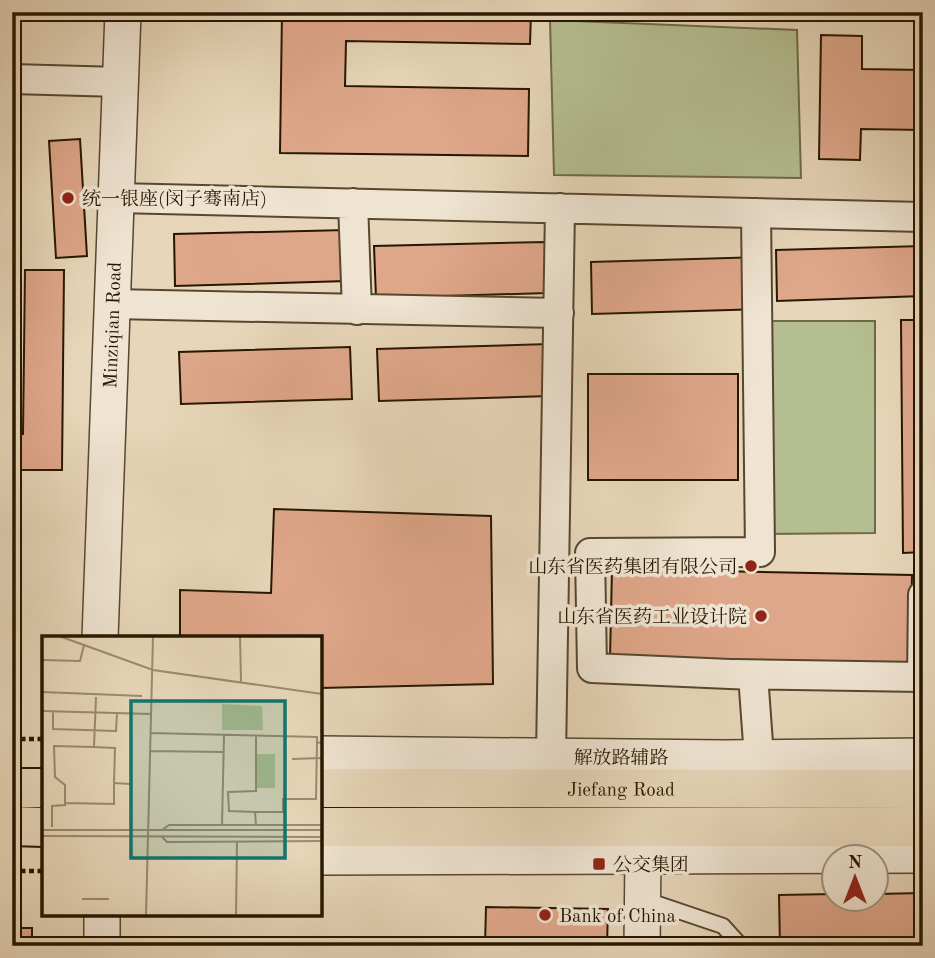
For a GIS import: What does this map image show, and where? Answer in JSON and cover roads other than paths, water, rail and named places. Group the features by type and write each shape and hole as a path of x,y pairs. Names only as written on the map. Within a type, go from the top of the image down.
{"main road":[{"path":"12,788 42,788"},
{"name":"Jiefang Road","path":"322,788 923,789"},
{"path":"12,827 42,827"},
{"name":"Jiefang Road","path":"322,827 923,827"}],"street":[{"name":"Minziqian Road","path":"100,636 123,12"},
{"path":"12,79 120,82"},
{"path":"116,198 923,217"},
{"path":"354,203 356,310"},
{"path":"551,756 560,208"},
{"path":"756,213 760,552 590,553 592,668 753,675 759,757"},
{"path":"112,304 559,313"},
{"path":"736,674 922,677 923,595"},
{"name":"解放路辅路","path":"322,754 923,756"},
{"path":"322,857 923,855"},
{"path":"642,946 649,901 643,856"},
{"path":"89,946 90,916"},
{"path":"102,946 103,916"}],"lane":[{"path":"656,946 649,901 723,926 741,946"}],"place":[{"name":"统一银座(闵子骞南店)","path":"68,198"},
{"name":"山东省医药集团有限公司","path":"751,566"},
{"name":"山东省医药工业设计院","path":"761,616"},
{"name":"公交集团","path":"599,864"},
{"name":"Bank of China","path":"545,915"}]}
